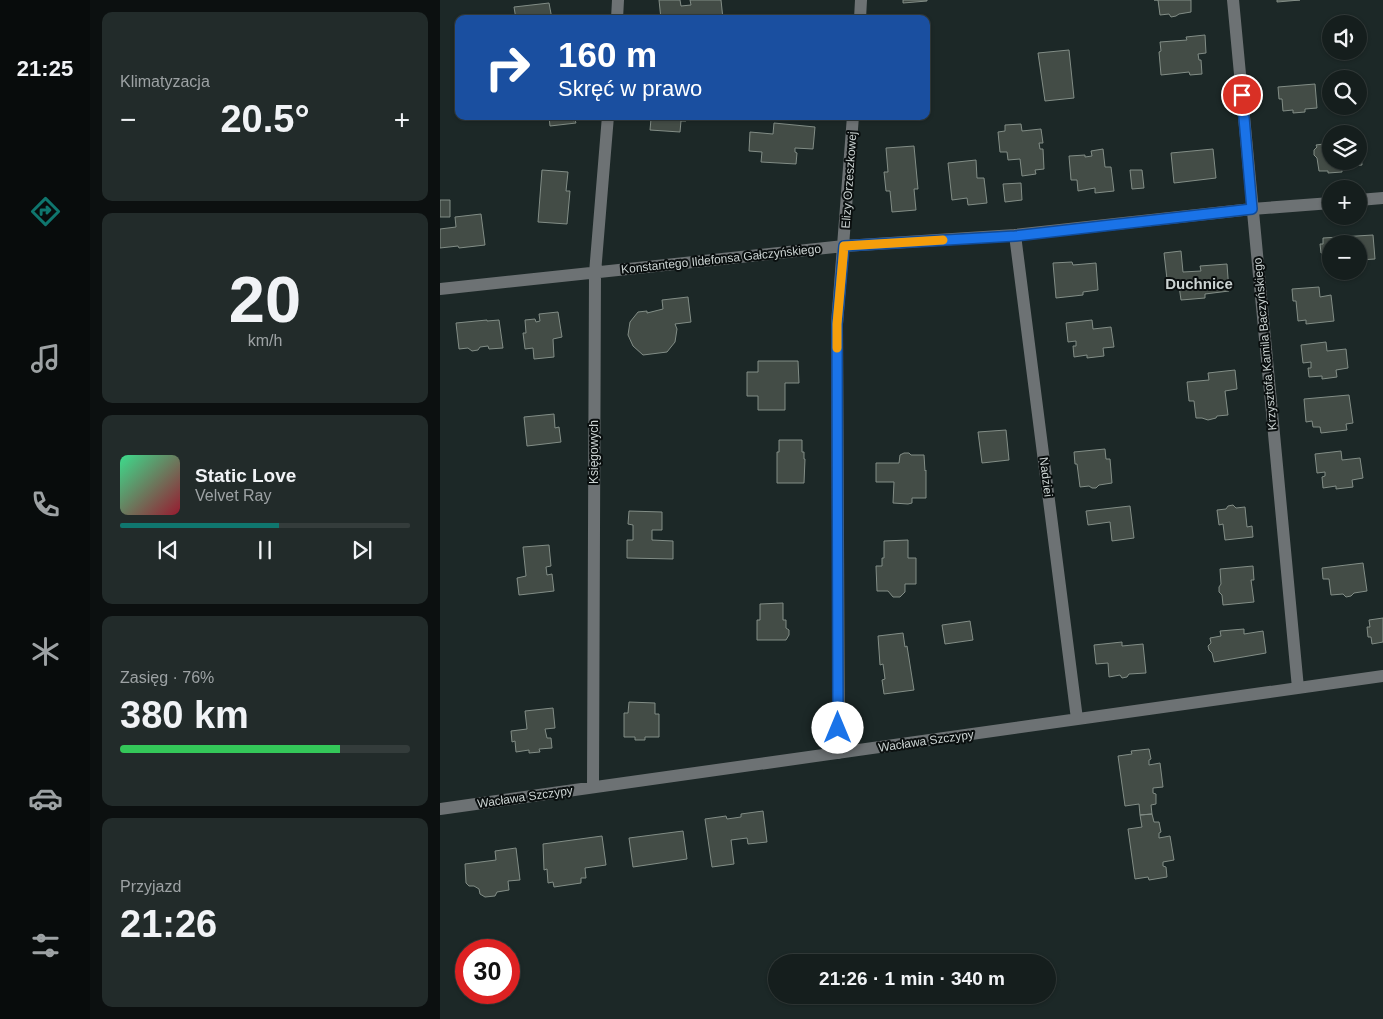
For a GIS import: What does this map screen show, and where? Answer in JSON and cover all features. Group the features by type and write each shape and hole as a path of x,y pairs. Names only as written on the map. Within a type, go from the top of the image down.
{"street":[{"path":"617,15 618,0"},
{"path":"860,15 861,0"},
{"name":"Krzysztofa Kamila Baczyńskiego","path":"1233,0 1298,688"},
{"name":"Księgowych","path":"593,787 595,273 608,120"},
{"name":"Elizy Orzeszkowej","path":"839,753 837,324 853,120"},
{"path":"1367,199 1383,198"},
{"name":"Konstantego Ildefonsa Gałczyńskiego","path":"440,289 844,246 1015,236 1322,203"},
{"name":"Nadziei","path":"1015,236 1077,719"},
{"name":"Wacława Szczypy","path":"440,809 1383,676"}],"building":[{"path":"659,0 680,0 681,6 691,5 690,0 721,0 723,15 661,15"},
{"path":"903,0 927,0 927,1 903,3"},
{"path":"1158,0 1191,0 1191,12 1171,17 1169,14 1160,15"},
{"path":"1277,0 1300,0 1277,2"},
{"path":"549,3 551,15 515,15 514,7"},
{"path":"1205,35 1206,53 1198,54 1199,60 1201,60 1202,74 1190,75 1189,72 1161,75 1160,42 1187,40 1186,37"},
{"path":"1069,50 1074,98 1045,101 1038,53"},
{"path":"1315,84 1317,108 1305,109 1305,112 1293,113 1293,110 1283,111 1278,87"},
{"path":"549,120 575,120 576,123 550,126"},
{"path":"651,120 687,120 681,121 680,132 650,130"},
{"path":"774,123 815,127 813,149 795,148 797,153 796,164 761,162 762,152 749,151 750,132 773,134"},
{"path":"1021,124 1022,131 1041,129 1043,143 1039,143 1040,149 1043,149 1044,169 1035,170 1036,174 1022,176 1020,159 1008,160 1007,152 1000,152 998,132 1005,131 1005,125"},
{"path":"1322,144 1322,170 1342,170 1342,172 1328,173 1328,171 1319,171 1317,158 1314,155 1316,145"},
{"path":"914,146 918,189 914,189 916,210 892,212 890,191 886,191 884,172 888,172 886,148"},
{"path":"1103,149 1105,167 1111,167 1114,191 1095,193 1095,188 1078,191 1077,180 1071,180 1069,156 1092,156 1091,151"},
{"path":"1213,149 1216,178 1174,183 1171,153"},
{"path":"976,160 977,178 984,178 987,203 968,205 967,198 952,200 948,163"},
{"path":"542,170 568,172 566,191 570,191 567,224 538,222"},
{"path":"1130,170 1142,170 1144,188 1132,189"},
{"path":"1021,183 1022,200 1005,202 1003,184"},
{"path":"440,200 450,200 450,217 440,217"},
{"path":"481,214 485,245 440,248 440,229 456,227 455,217"},
{"path":"1367,235 1373,235 1375,259 1367,260"},
{"path":"1181,251 1183,272 1201,271 1200,266 1227,264 1229,291 1205,294 1205,298 1181,300 1179,286 1168,288 1164,253"},
{"path":"1072,262 1073,265 1096,263 1098,290 1083,292 1083,295 1056,298 1053,263"},
{"path":"1319,287 1320,297 1331,295 1334,321 1306,324 1306,320 1298,321 1296,301 1293,301 1292,289"},
{"path":"688,297 691,322 675,324 677,329 675,342 667,352 643,355 633,346 628,335 630,322 638,312 647,311 647,313 663,309 662,300"},
{"path":"558,312 562,337 553,339 554,357 534,359 533,348 525,349 523,333 526,333 525,320 535,319 536,322 540,321 539,314"},
{"path":"499,320 503,348 489,349 488,346 472,351 468,348 459,349 456,323"},
{"path":"1092,320 1093,329 1111,327 1114,347 1103,348 1104,356 1087,358 1087,355 1074,357 1073,346 1076,346 1076,341 1068,342 1066,323"},
{"path":"1326,342 1327,351 1346,349 1348,368 1336,370 1337,377 1322,379 1322,376 1309,377 1308,368 1311,368 1311,362 1303,363 1301,345"},
{"path":"758,361 798,361 799,383 785,383 785,410 758,410 758,396 747,396 747,372 758,372"},
{"path":"1235,370 1237,389 1225,391 1228,415 1217,416 1208,420 1196,418 1194,401 1189,401 1187,382 1209,380 1208,373"},
{"path":"1349,395 1353,423 1346,424 1347,430 1321,433 1320,427 1313,427 1312,421 1306,422 1304,399"},
{"path":"554,414 555,428 559,427 561,442 527,446 524,417"},
{"path":"1006,430 1009,460 982,463 978,432"},
{"path":"779,440 802,440 802,452 804,452 805,459 804,483 777,483"},
{"path":"1105,449 1106,459 1110,459 1112,483 1099,485 1096,488 1089,486 1080,487 1074,452"},
{"path":"1341,451 1342,460 1360,458 1363,478 1352,480 1353,487 1336,489 1336,486 1323,488 1322,477 1325,476 1325,472 1317,473 1315,454"},
{"path":"904,453 924,455 926,498 912,498 912,503 908,504 893,503 894,482 876,482 876,463 899,463 900,455"},
{"path":"1233,505 1236,508 1245,507 1247,527 1252,526 1253,537 1225,540 1223,524 1219,525 1217,510 1226,509 1228,506"},
{"path":"1130,506 1134,538 1112,541 1110,522 1088,525 1086,511"},
{"path":"629,511 662,512 662,530 652,530 652,540 673,541 673,559 627,558 627,540 633,540 633,525 628,524"},
{"path":"908,540 908,558 916,558 916,584 905,584 905,592 900,597 893,597 888,591 877,591 876,566 882,566 884,541"},
{"path":"549,545 551,566 546,567 547,575 552,574 554,591 519,595 517,578 526,576 523,547"},
{"path":"1363,563 1367,591 1354,593 1346,597 1343,594 1331,595 1329,579 1323,579 1322,568"},
{"path":"1253,566 1254,580 1251,580 1254,602 1223,605 1222,595 1219,592 1221,584 1220,569"},
{"path":"783,603 783,620 786,620 786,628 789,630 786,640 757,640 757,620 760,620 760,604"},
{"path":"1383,618 1383,642 1372,644 1371,637 1368,637 1367,627 1370,627 1369,620"},
{"path":"970,621 973,640 945,644 942,625"},
{"path":"1244,629 1244,634 1263,631 1266,653 1214,662 1208,646 1211,643 1210,638 1221,636 1220,631"},
{"path":"903,633 914,690 884,694 882,680 885,679 883,664 880,665 878,636"},
{"path":"1122,642 1122,646 1143,644 1146,673 1129,674 1127,677 1122,678 1120,675 1109,677 1108,663 1096,664 1094,645"},
{"path":"629,702 655,703 655,714 659,714 659,737 645,737 645,740 635,740 635,737 624,737 624,713 628,713"},
{"path":"553,708 555,728 545,729 547,738 551,738 552,748 539,749 540,752 529,753 529,750 516,752 515,741 512,742 511,731 527,729 525,711"},
{"path":"1149,749 1151,759 1149,760 1149,765 1160,763 1163,787 1153,788 1153,793 1156,794 1156,804 1151,805 1152,814 1140,815 1139,804 1125,806 1118,756 1132,754 1131,751"},
{"path":"763,811 767,842 748,844 747,838 731,840 734,864 712,867 705,819 726,816 727,819 741,817 741,814"},
{"path":"1152,814 1154,822 1159,822 1161,832 1159,833 1159,838 1170,836 1174,860 1163,862 1163,866 1166,867 1167,877 1149,880 1148,877 1135,879 1128,829 1142,827 1140,815"},
{"path":"683,831 687,859 633,867 629,838"},
{"path":"602,836 606,865 585,868 586,878 581,878 581,883 554,887 553,882 548,883 547,869 544,870 543,844"},
{"path":"516,848 520,880 508,881 509,890 497,892 495,896 485,897 480,894 479,889 466,883 465,864 496,860 495,851"}],"slow traffic":[{"path":"837,348 837,324 844,246 943,240"}],"district":[{"name":"Duchnice","path":"1199,283"}],"route":[{"path":"838,728 837,324 844,246 1015,236 1252,209 1242,95"}]}
